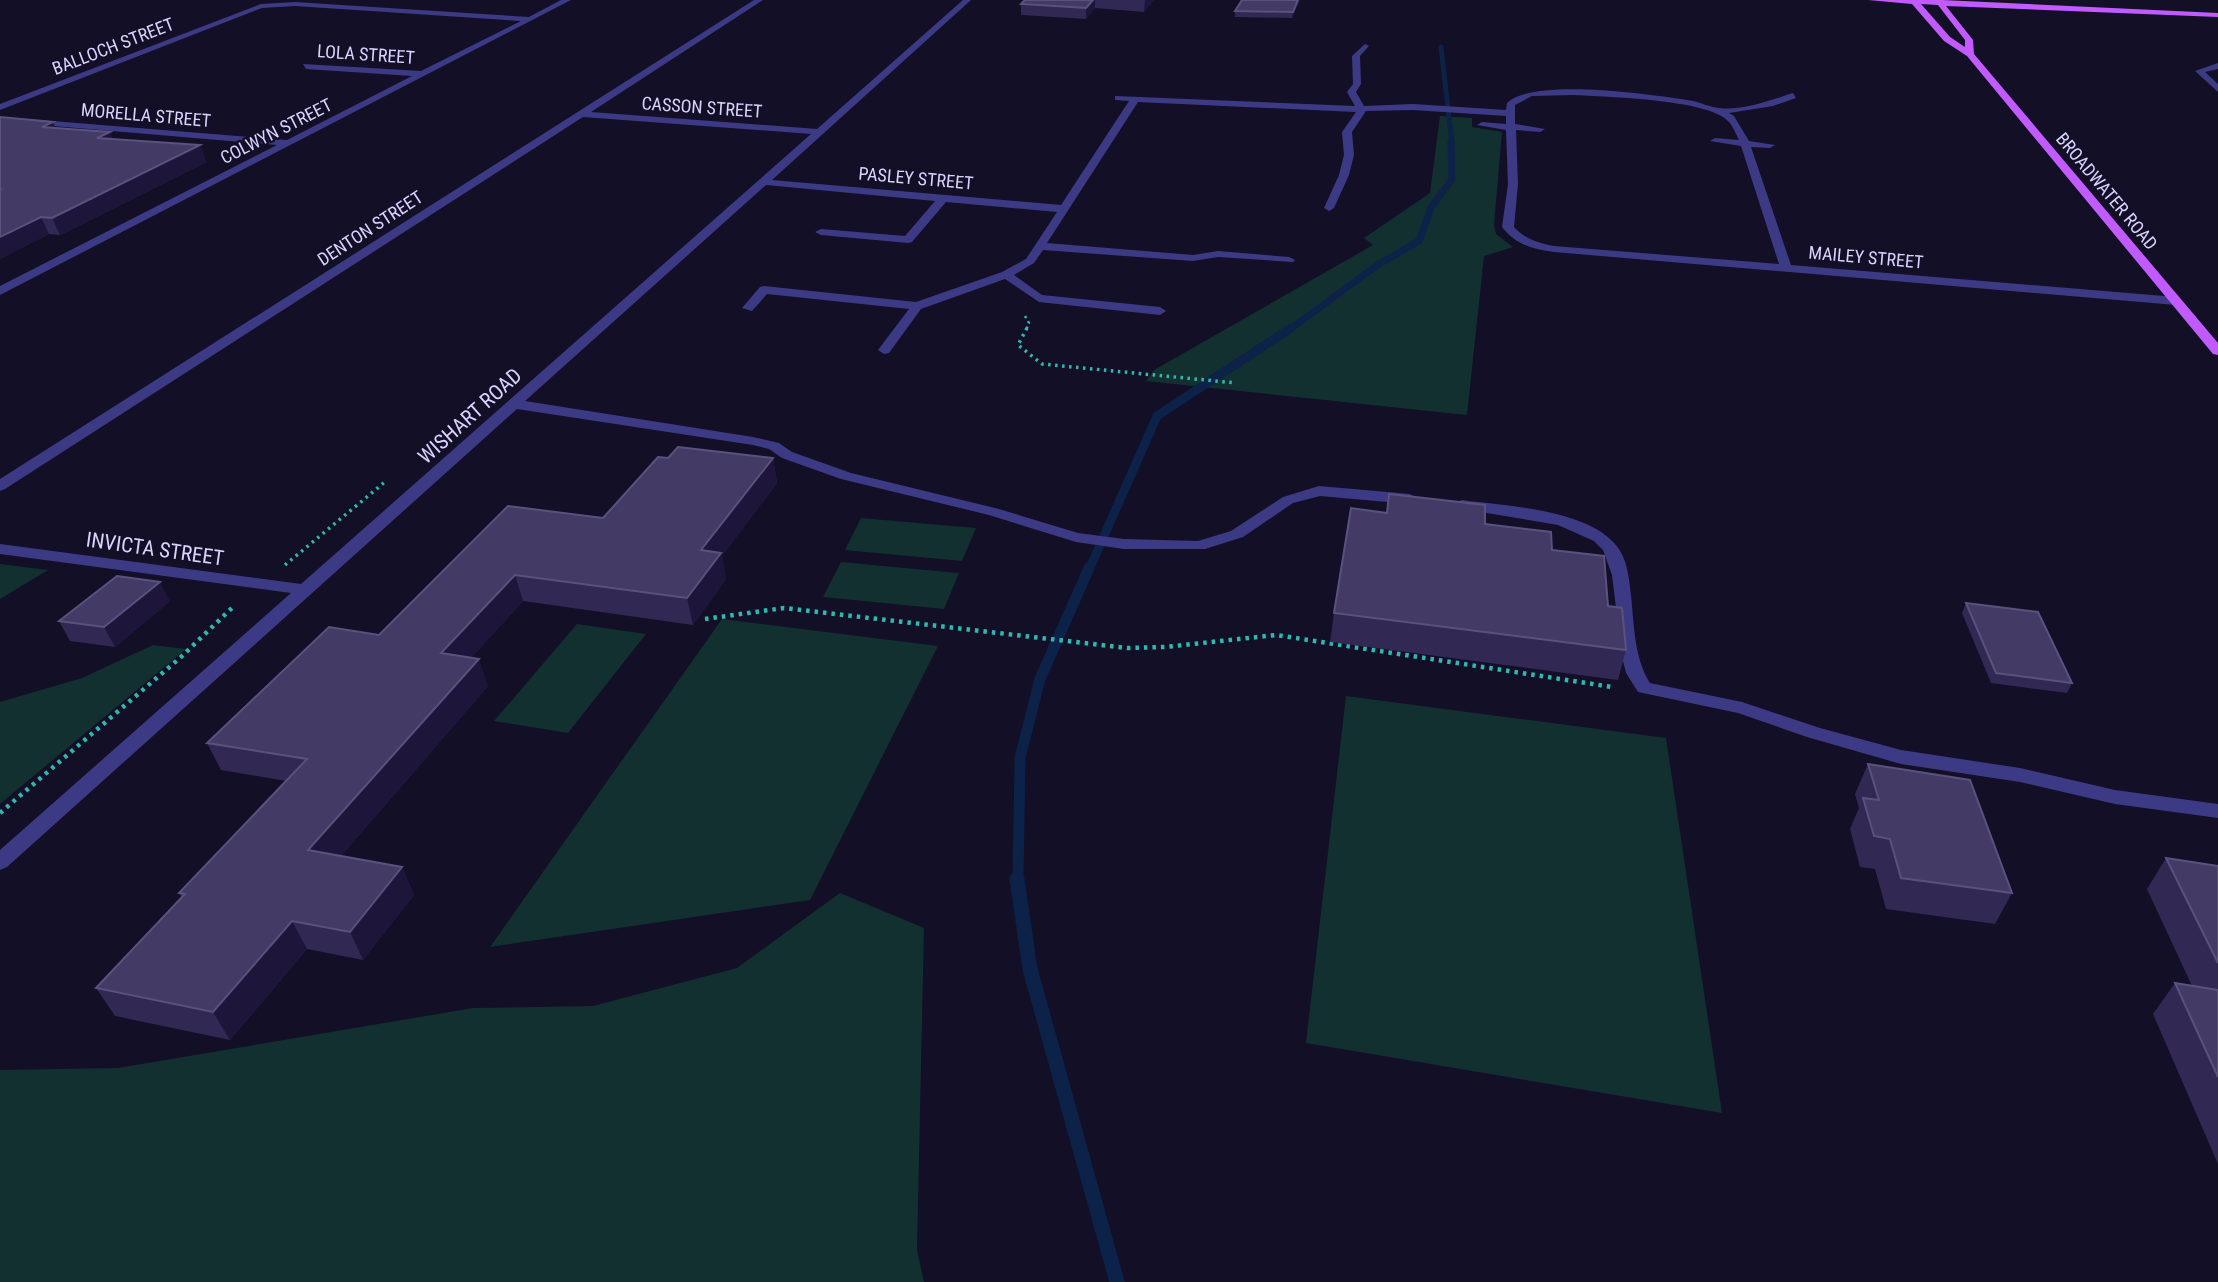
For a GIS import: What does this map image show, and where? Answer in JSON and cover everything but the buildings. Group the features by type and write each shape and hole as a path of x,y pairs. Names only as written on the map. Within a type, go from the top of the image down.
{"main road":[{"path":"1857,0 1907,10 1930,20"},
{"path":"1871,0 2218,15"},
{"path":"1969,0 2190,14"},
{"name":"BROADWATER ROAD","path":"1914,1 1947,39 1970,54 2218,351"},
{"name":"BROADWATER ROAD","path":"1939,2 1969,40 1970,54"},
{"path":"1954,21 1968,10 2023,8"}],"street":[{"name":"COLWYN STREET","path":"0,291 567,0"},
{"name":"DENTON STREET","path":"0,486 759,0"},
{"name":"WISHART ROAD","path":"0,862 967,0"},
{"name":"BALLOCH STREET","path":"0,107 261,6 289,4 530,19"},
{"path":"1362,110 1351,92 1357,84 1356,56 1365,46"},
{"name":"LOLA STREET","path":"306,66 423,74"},
{"path":"2218,66 2201,68 2200,74 2218,89"},
{"path":"1513,127 1510,105 1522,96 1553,92 1685,101 1723,111 1773,103 1793,96"},
{"path":"1118,98 1362,110 1431,107 1510,113"},
{"path":"748,308 764,290 918,306 1006,275 1030,261 1135,99"},
{"path":"1329,208 1345,175 1349,155 1347,132 1362,110"},
{"path":"1723,111 1735,123 1744,143 1786,268"},
{"name":"CASSON STREET","path":"581,114 820,132"},
{"name":"MORELLA STREET","path":"14,120 289,143"},
{"path":"1482,125 1540,129"},
{"name":"MAILEY STREET","path":"1513,127 1508,227 1516,237 1531,245 2176,301"},
{"path":"1715,141 1770,145"},
{"name":"PASLEY STREET","path":"764,182 1064,209"},
{"path":"821,232 908,240 943,198"},
{"path":"812,242 832,221"},
{"path":"1040,246 1193,258 1218,254 1289,260"},
{"path":"1006,275 1039,298 1160,312"},
{"path":"884,350 918,306"},
{"path":"515,404 753,440 846,476 994,512 1076,537 1124,544 1199,546 1237,534 1288,500 1319,491 1540,515 1577,527 1609,546 1618,566 1632,673 1644,688 1742,708 1814,733 1901,757 2020,775 2115,797 2218,811"},
{"name":"INVICTA STREET","path":"0,549 305,590"}],"path":[{"path":"1006,275 1007,289 1030,323 1018,345 1042,364 1236,383"},
{"path":"0,813 181,657 241,599"},
{"path":"705,618 784,608 1127,648 1167,650 1238,637 1276,635 1618,688 1644,688"}],"green space":[{"path":"1440,116 1472,118 1472,127 1502,132 1494,225 1496,234 1513,247 1484,256 1467,415 1146,381 1154,370 1373,245 1364,238 1430,193"},
{"path":"861,518 976,528 962,561 845,550"},
{"path":"841,562 959,573 944,609 823,597"},
{"path":"0,564 48,570 0,599"},
{"path":"722,619 938,646 810,900 490,947"},
{"path":"577,624 646,634 568,733 494,721"},
{"path":"153,645 186,649 0,804 0,702 82,678"},
{"path":"1346,696 1666,738 1722,1113 1306,1043"},
{"path":"840,893 924,928 917,1250 924,1282 0,1282 0,1070 118,1068 473,1008 593,1006 737,968"}],"waterway":[{"path":"1441,47 1452,144"},
{"path":"1289,330 1379,264 1419,241 1431,208 1452,179 1451,142"},
{"path":"1089,570 1157,416 1291,328"},
{"path":"1018,880 1020,758 1040,679 1089,568"},
{"path":"1017,879 1030,969 1117,1282"}]}
